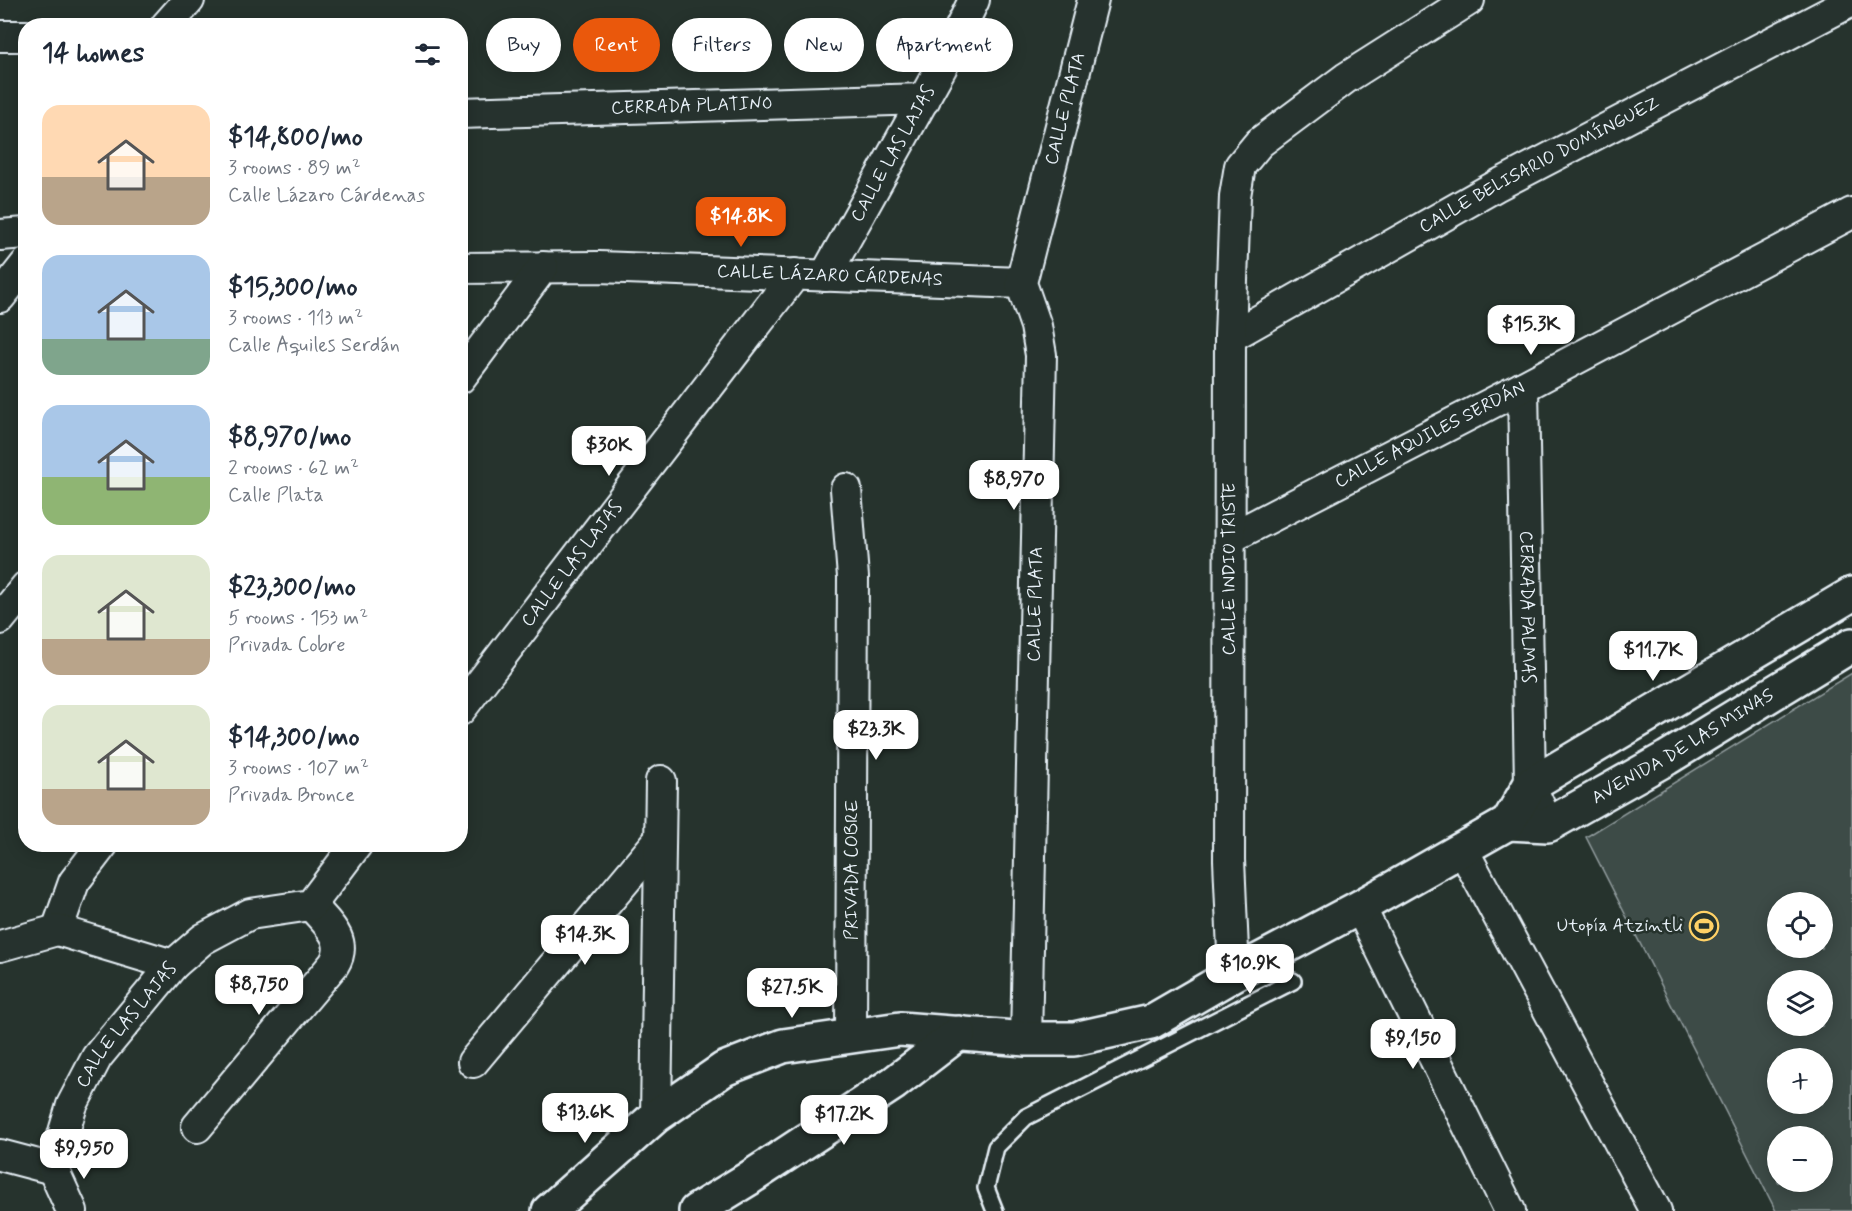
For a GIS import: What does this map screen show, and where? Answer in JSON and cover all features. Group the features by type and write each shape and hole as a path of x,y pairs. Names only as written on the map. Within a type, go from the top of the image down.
{"street":[{"path":"173,18 189,0"},
{"name":"CALLE LAS LAJAS","path":"825,276 925,99 974,0"},
{"name":"CALLE PLATA","path":"1026,1040 1041,355 1036,326 1022,282 1093,0"},
{"name":"CALLE INDIO TRISTE","path":"1234,974 1229,860 1230,338 1235,196 1240,166 1259,143 1346,78 1469,0"},
{"name":"CALLE BELISARIO DOMÍNGUEZ","path":"1230,338 1496,186 1852,0"},
{"path":"0,36 18,36"},
{"name":"CERRADA PLATINO","path":"468,113 925,99"},
{"name":"CALLE AQUILES SERDÁN","path":"1230,538 1523,387 1852,213"},
{"path":"0,235 18,234"},
{"path":"468,367 543,267"},
{"name":"CALLE LÁZARO CÁRDENAS","path":"468,268 599,267 1022,282"},
{"path":"0,297 18,274"},
{"name":"CALLE LAS LAJAS","path":"468,700 795,274"},
{"name":"CERRADA PALMAS","path":"1523,387 1530,786 1548,825"},
{"name":"PRIVADA COBRE","path":"846,489 853,577 851,1035"},
{"path":"549,1211 656,1116 724,1070 783,1047 900,1029 1026,1040 1074,1039 1151,1022 1508,823 1530,786 1852,594"},
{"path":"0,619 18,597"},
{"name":"AVENIDA DE LAS MINAS","path":"1548,825 1667,758 1852,645"},
{"path":"656,1116 661,781"},
{"path":"1508,823 1548,825"},
{"path":"473,1062 660,839"},
{"path":"1463,850 1656,1211"},
{"path":"57,930 74,882 98,852"},
{"path":"197,1127 339,957 339,940 311,905 351,852"},
{"name":"CALLE LAS LAJAS","path":"53,1169 72,1105 97,1057 172,965 202,939 250,914 311,905"},
{"path":"1360,907 1510,1211"},
{"path":"0,946 57,930 172,965"},
{"path":"696,1211 894,1083 959,1033"},
{"path":"0,1155 53,1169 72,1211"}],"lane":[{"path":"995,1211 986,1188 996,1147 1026,1118 1293,981"}],"shaded area":[{"name":"Utopía Atzintli","path":"1852,673 1852,1211 1776,1211 1586,837"}],"place":[{"name":"Utopía Atzintli","path":"1704,926"}]}
